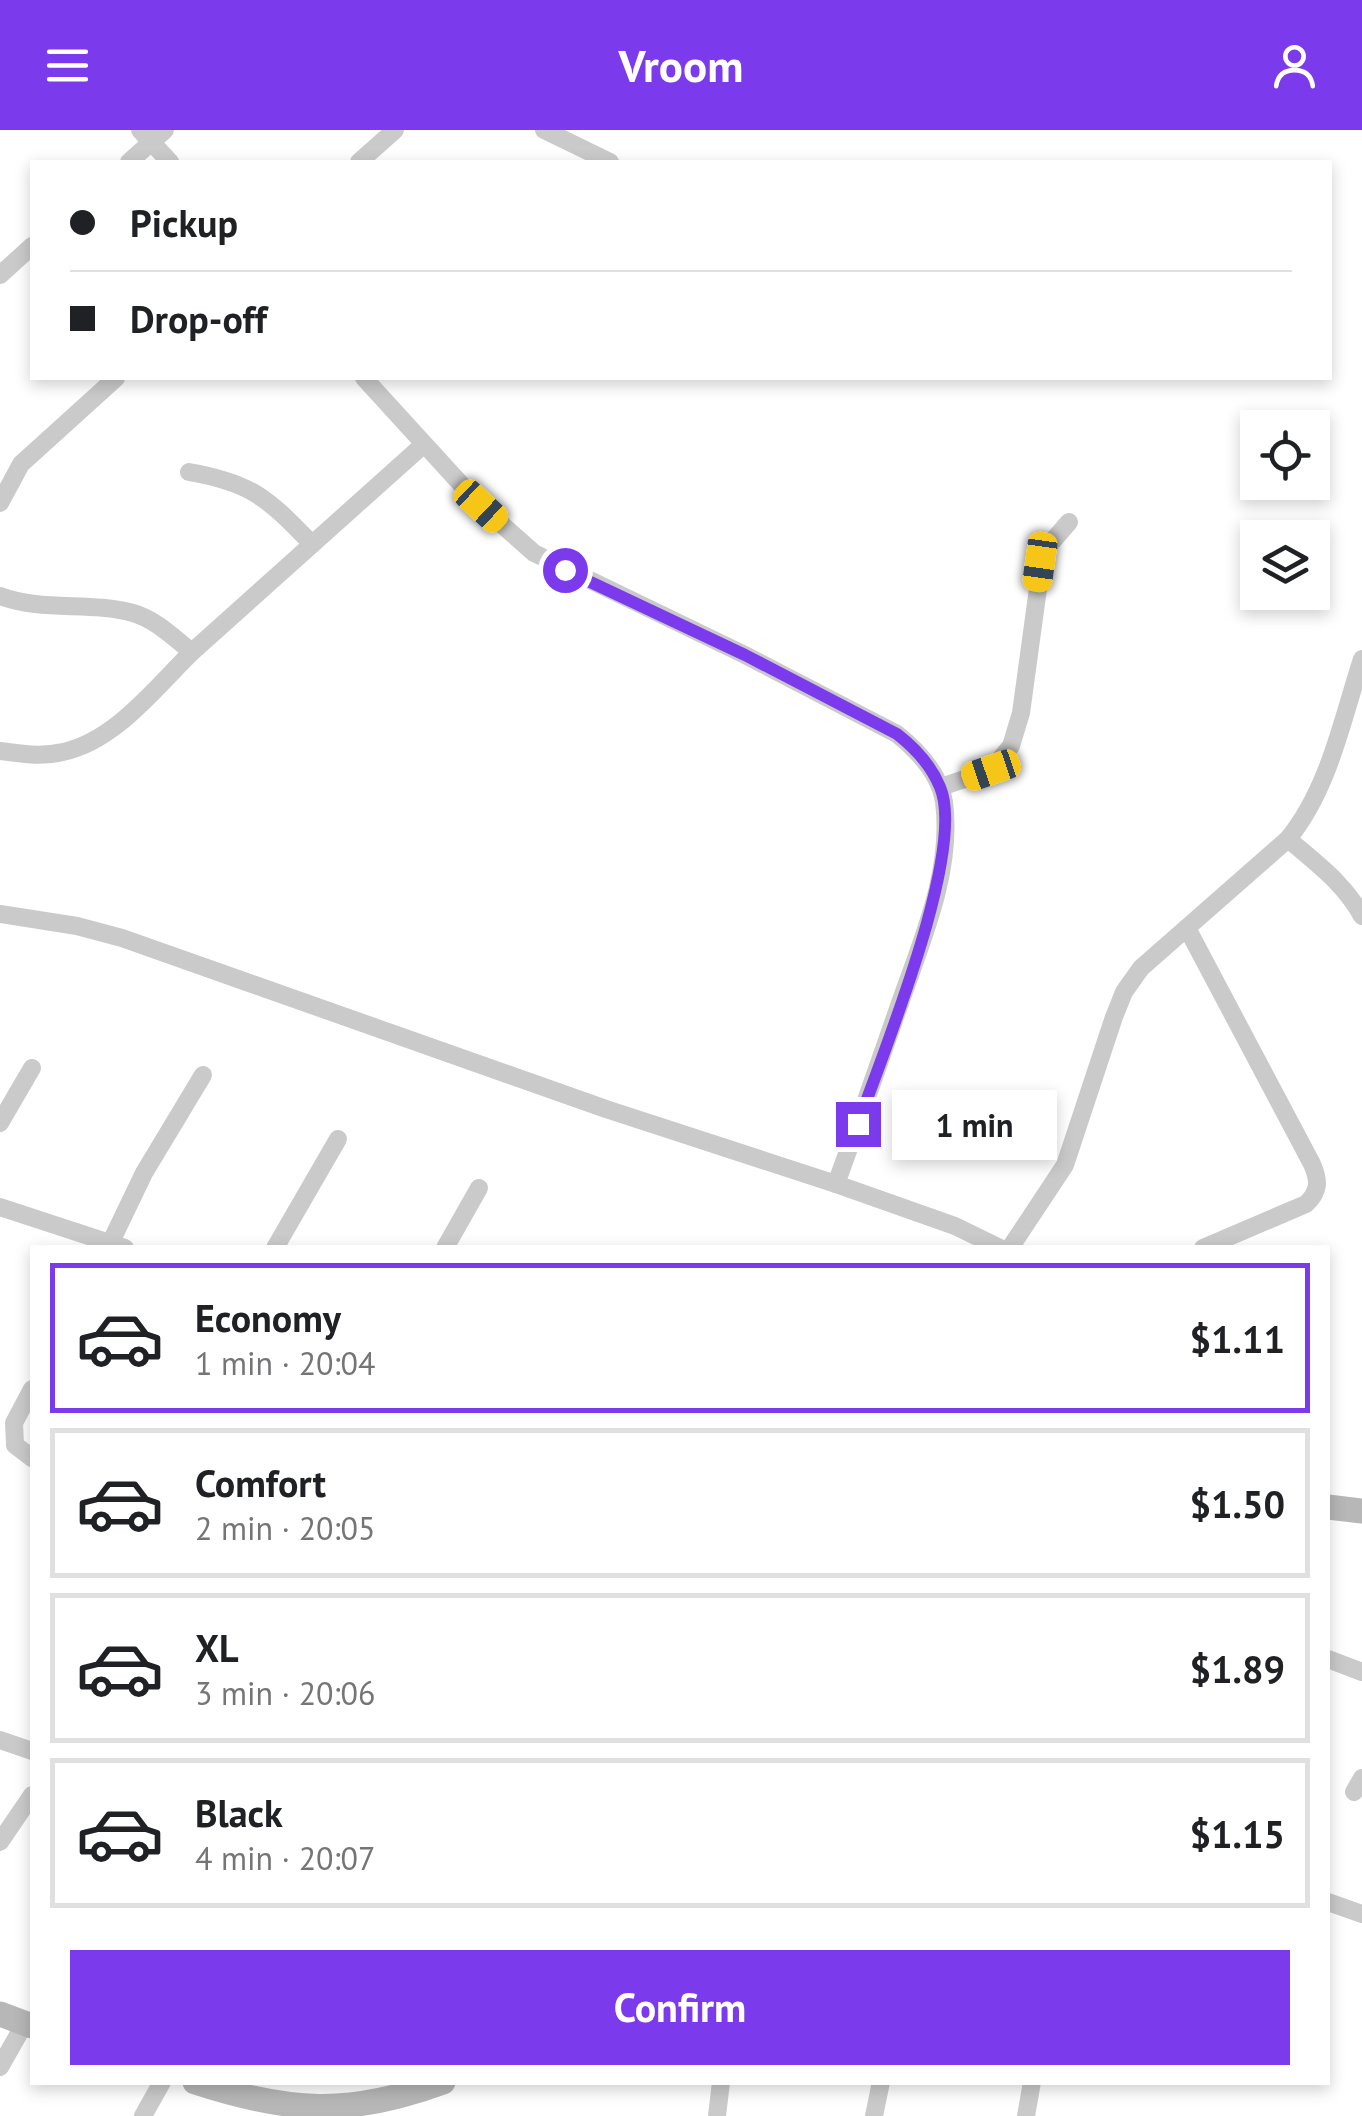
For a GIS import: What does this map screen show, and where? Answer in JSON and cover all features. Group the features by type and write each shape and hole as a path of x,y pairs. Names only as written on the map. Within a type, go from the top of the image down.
{"street":[{"path":"361,160 394,130"},
{"path":"544,130 605,160"},
{"path":"131,160 152,134 169,160"},
{"path":"0,275 30,248"},
{"path":"0,503 21,464 114,380"},
{"path":"366,380 481,506 534,553 897,734 917,750 941,788 945,838 935,895 836,1184"},
{"path":"0,751 55,754 98,738 423,445"},
{"path":"189,472 252,489 273,504 312,544"},
{"path":"941,788 991,770 1011,746 1020,713 1042,552 1068,522"},
{"path":"0,596 19,602 133,613 192,652"},
{"path":"1012,1245 1070,1152 1124,992 1141,968 1288,840 1300,824 1319,790 1360,672"},
{"path":"1288,840 1332,875 1362,916"},
{"path":"0,914 78,926 122,938 606,1109 836,1184 955,1226 994,1245"},
{"path":"1187,928 1318,1182 1313,1198 1306,1204 1210,1245"},
{"path":"0,1123 32,1068"},
{"path":"114,1245 144,1173 203,1075"},
{"path":"277,1245 338,1139"},
{"path":"447,1245 480,1188"},
{"path":"0,1206 111,1245"},
{"path":"30,1394 12,1430 15,1445 30,1456"},
{"path":"1330,1506 1362,1511"},
{"path":"1330,1661 1362,1672"},
{"path":"0,1740 30,1750"},
{"path":"0,1842 30,1798"},
{"path":"1330,1903 1362,1914"},
{"path":"0,2067 19,2021"},
{"path":"143,2116 160,2085"},
{"path":"204,2085 304,2114 362,2112 390,2106 436,2085"},
{"path":"717,2116 721,2085"},
{"path":"874,2116 880,2085"},
{"path":"1026,2116 1031,2085"}],"route":[{"path":"565,570 745,655 897,734 917,750 941,788 945,838 939,880 858,1124"}]}
